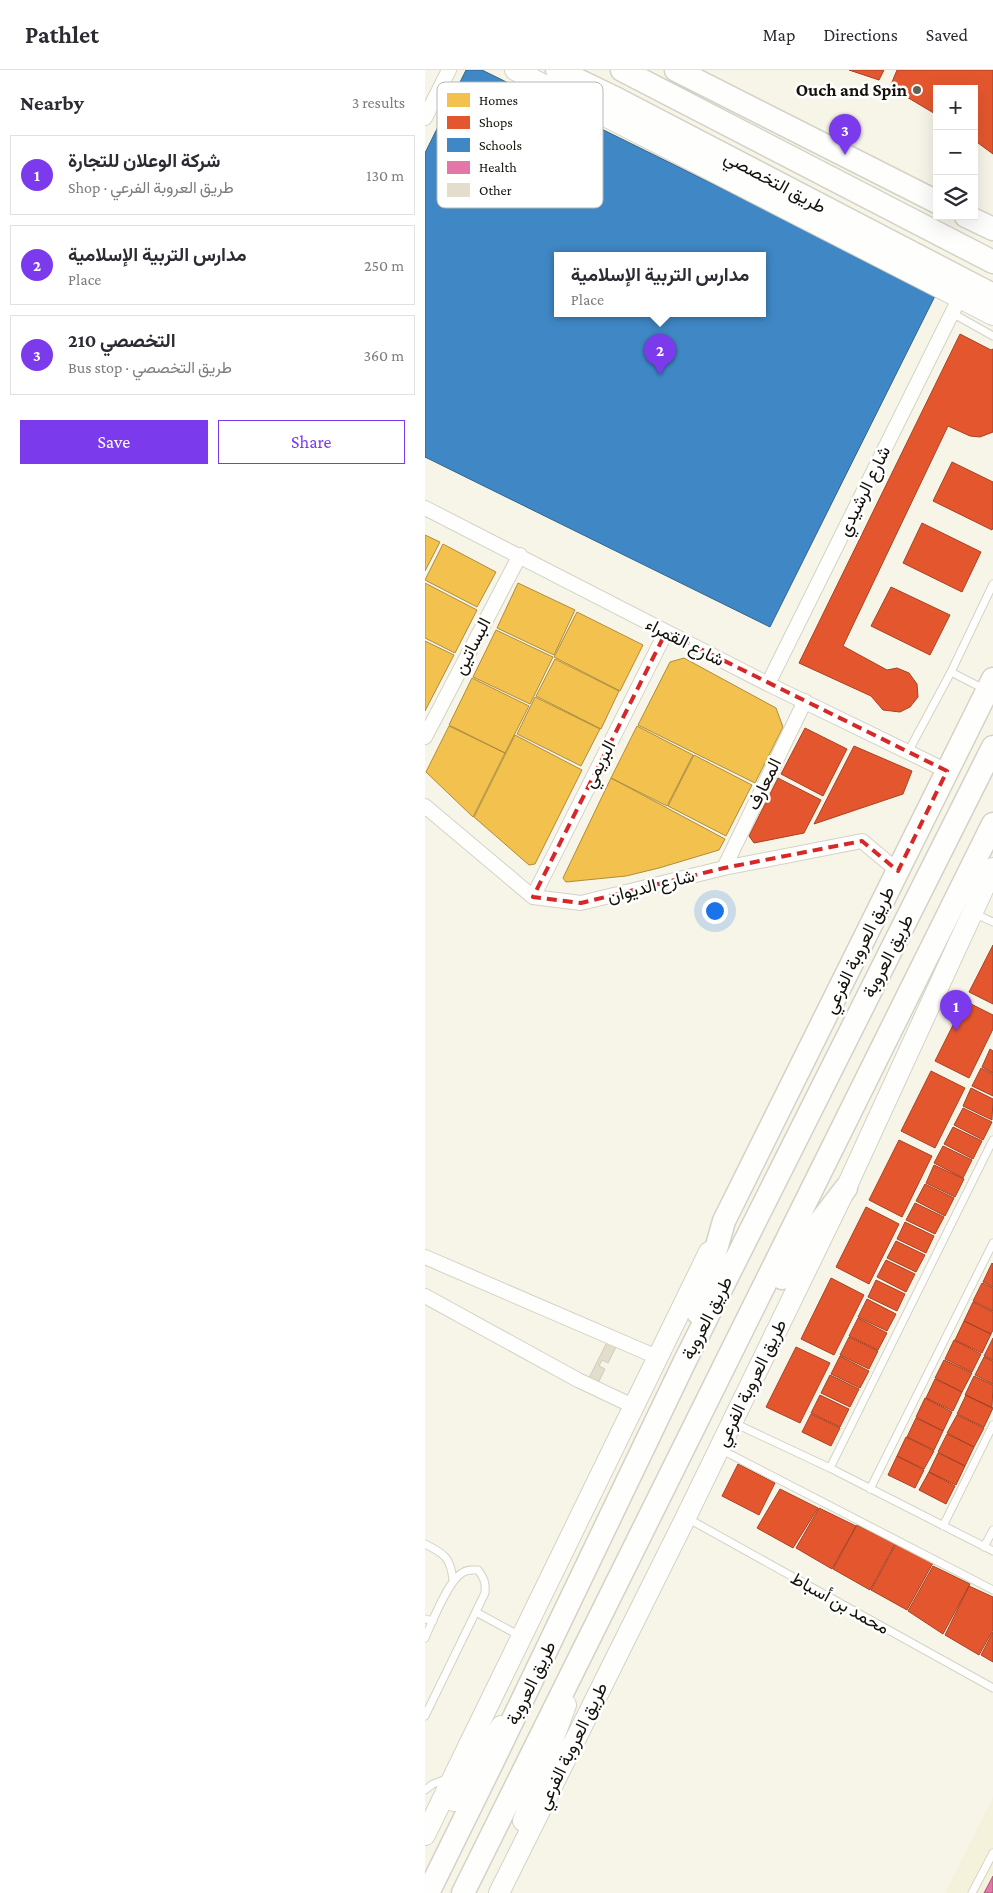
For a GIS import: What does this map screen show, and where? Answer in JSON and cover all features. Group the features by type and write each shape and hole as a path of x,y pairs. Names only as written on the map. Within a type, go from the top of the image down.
{"main road":[{"name":"طريق التخصصي","path":"557,70 582,82"},
{"name":"طريق التخصصي","path":"622,70 993,262"},
{"path":"677,70 933,200"},
{"name":"طريق التخصصي","path":"603,92 993,295"},
{"path":"975,220 993,228"},
{"name":"طريق العروبة الفرعي","path":"685,1361 724,1220 990,684"},
{"name":"طريق العروبة","path":"428,1893 685,1361 993,747"},
{"name":"طريق العروبة","path":"463,1893 993,824"},
{"path":"717,1380 804,1243 846,1188"}],"street":[{"path":"443,82 449,70"},
{"path":"515,70 538,82"},
{"path":"425,118 437,94"},
{"path":"603,117 956,305 993,315"},
{"name":"شارع الرشيدي","path":"768,684 956,305"},
{"name":"شارع القمراء","path":"425,508 768,684 947,771"},
{"name":"البساتين","path":"425,737 519,555"},
{"name":"البريمي","path":"533,897 666,632"},
{"name":"المعارف","path":"724,868 805,701"},
{"path":"425,806 533,897"},
{"name":"شارع الديوان","path":"533,897 581,903 724,868 862,841 898,871"},
{"name":"طريق العروبة الفرعي","path":"497,1893 686,1518 846,1188 972,913 991,877"},
{"name":"طريق العروبة الفرعي","path":"425,1835 724,1220"},
{"path":"425,1257 657,1357"},
{"path":"425,1296 578,1380 633,1406"},
{"path":"497,1893 597,1621"},
{"path":"425,1847 540,1663"}],"lane":[{"path":"956,305 993,336"},
{"path":"908,752 951,672 993,584"},
{"path":"951,672 990,684"},
{"path":"972,913 993,922"},
{"path":"830,1468 993,1140"},
{"path":"870,1488 993,1243"},
{"path":"732,1421 830,1468 993,1551"},
{"path":"943,1526 993,1425"},
{"path":"719,1449 993,1590"},
{"name":"محمد بن أسباط","path":"686,1518 993,1688"},
{"path":"984,1547 993,1530"},
{"path":"425,1544 442,1552 452,1566 453,1581"},
{"path":"425,1638 429,1620 453,1581 462,1573 477,1570 483,1577 485,1593 425,1716"},
{"path":"476,1612 521,1636"},
{"path":"425,1790 433,1784 453,1778"},
{"path":"973,1893 993,1853"}],"highlighted area":[{"path":"666,632 947,771 898,871 862,841 724,868 581,903 533,897"}],"shaded area":[{"path":"993,1797 993,1893 945,1893"}],"building: Homes":[{"path":"425,535 440,542 425,571"},
{"path":"443,544 496,572 477,607 425,580"},
{"path":"425,583 477,610 455,653 425,638"},
{"path":"518,583 575,610 554,655 497,628"},
{"path":"577,612 643,645 620,691 554,657"},
{"path":"496,630 553,657 530,704 473,677"},
{"path":"425,641 454,655 425,711"},
{"path":"684,658 776,708 783,727 755,783 638,725 670,662"},
{"path":"555,659 619,691 601,729 536,696"},
{"path":"472,678 529,706 505,753 449,725"},
{"path":"535,697 600,729 581,766 517,734"},
{"path":"449,726 505,753 473,817 426,772"},
{"path":"637,726 693,755 667,806 611,778"},
{"path":"515,735 582,770 535,864 529,865 474,817"},
{"path":"694,755 752,785 726,836 668,806"},
{"path":"611,778 725,839 719,850 626,876 566,882 563,878"}],"building: Shops":[{"path":"849,70 884,70 879,80"},
{"path":"897,70 993,70 993,154 978,143 978,85 933,85 933,113 890,87"},
{"path":"960,334 991,350 993,349 993,432 980,437 970,436 948,426 843,646 887,670 897,668 909,673 917,684 918,697 910,707 900,712 883,710 871,696 799,663"},
{"path":"952,462 993,482 992,530 933,501"},
{"path":"922,523 981,552 962,592 903,563"},
{"path":"891,587 950,615 930,655 871,626"},
{"path":"805,728 847,749 823,796 781,774"},
{"path":"854,746 912,771 903,794 814,824"},
{"path":"778,778 821,800 804,833 754,843 749,836"},
{"path":"993,945 993,1004 969,992"},
{"path":"965,1001 993,1015 993,1029 969,1078 935,1061"},
{"path":"990,1049 993,1051 993,1073 982,1067"},
{"path":"981,1068 993,1074 993,1096 972,1086"},
{"path":"931,1071 965,1088 935,1148 901,1131"},
{"path":"971,1088 993,1099 992,1120 963,1106"},
{"path":"963,1108 992,1122 983,1140 954,1125"},
{"path":"953,1127 982,1141 973,1159 944,1144"},
{"path":"899,1140 932,1156 902,1217 869,1200"},
{"path":"943,1146 972,1160 963,1178 934,1163"},
{"path":"934,1165 964,1179 955,1197 926,1183"},
{"path":"925,1184 954,1198 945,1216 916,1201"},
{"path":"915,1203 944,1217 935,1234 906,1220"},
{"path":"866,1207 899,1224 869,1284 836,1267"},
{"path":"905,1222 934,1236 926,1253 897,1239"},
{"path":"896,1241 925,1255 916,1272 887,1258"},
{"path":"886,1260 915,1274 906,1292 877,1277"},
{"path":"993,1264 993,1287 983,1282"},
{"path":"831,1278 864,1295 834,1355 801,1339"},
{"path":"876,1280 905,1294 897,1311 868,1297"},
{"path":"982,1283 993,1288 993,1311 973,1301"},
{"path":"867,1299 896,1314 887,1331 858,1317"},
{"path":"973,1302 993,1312 993,1330 991,1334 964,1321"},
{"path":"858,1318 887,1333 878,1350 849,1336"},
{"path":"964,1321 991,1334 982,1353 955,1340"},
{"path":"849,1337 878,1351 869,1369 840,1355"},
{"path":"993,1338 993,1360 984,1356"},
{"path":"954,1340 981,1354 972,1372 945,1359"},
{"path":"796,1347 830,1363 800,1423 766,1407"},
{"path":"840,1356 869,1371 860,1388 831,1374"},
{"path":"984,1357 993,1361 993,1384 975,1375"},
{"path":"944,1360 972,1373 962,1392 935,1378"},
{"path":"830,1375 859,1389 850,1407 821,1393"},
{"path":"974,1376 993,1385 992,1408 965,1395"},
{"path":"935,1379 962,1392 953,1411 926,1398"},
{"path":"820,1395 849,1409 840,1427 811,1413"},
{"path":"966,1395 993,1408 984,1427 957,1414"},
{"path":"925,1398 952,1412 943,1431 916,1417"},
{"path":"811,1414 840,1428 831,1446 802,1432"},
{"path":"957,1415 984,1428 974,1447 947,1433"},
{"path":"916,1418 943,1431 934,1450 907,1437"},
{"path":"947,1434 974,1447 965,1466 938,1452"},
{"path":"906,1437 934,1451 924,1469 897,1456"},
{"path":"938,1453 965,1466 956,1485 929,1472"},
{"path":"897,1456 924,1470 915,1488 888,1475"},
{"path":"738,1464 775,1483 759,1515 722,1496"},
{"path":"929,1472 955,1486 946,1504 919,1490"},
{"path":"780,1489 818,1508 793,1548 757,1528"},
{"path":"819,1508 856,1526 832,1569 796,1548"},
{"path":"857,1525 895,1544 870,1590 833,1569"},
{"path":"896,1544 933,1563 907,1610 871,1590"},
{"path":"933,1566 970,1584 943,1634 908,1611"},
{"path":"969,1586 993,1597 993,1630 979,1655 945,1635"},
{"path":"993,1632 993,1662 981,1655"}],"building: Schools":[{"path":"466,70 482,70 506,82 460,82"},
{"path":"437,129 437,208 603,208 603,130 936,294 770,627 425,457 425,153"}],"building: Health":[{"path":"993,1876 993,1893 984,1893"}],"building: Other":[{"path":"607,1342 616,1347 608,1363 602,1360 599,1366 605,1369 597,1385 588,1380"}],"place":[{"name":"Ouch and Spin","path":"917,90"},
{"name":"التخصصي 210","path":"845,155"},
{"name":"مدارس التربية الإسلامية","path":"660,375"},
{"name":"شركة الوعلان للتجارة","path":"956,1031"}]}
